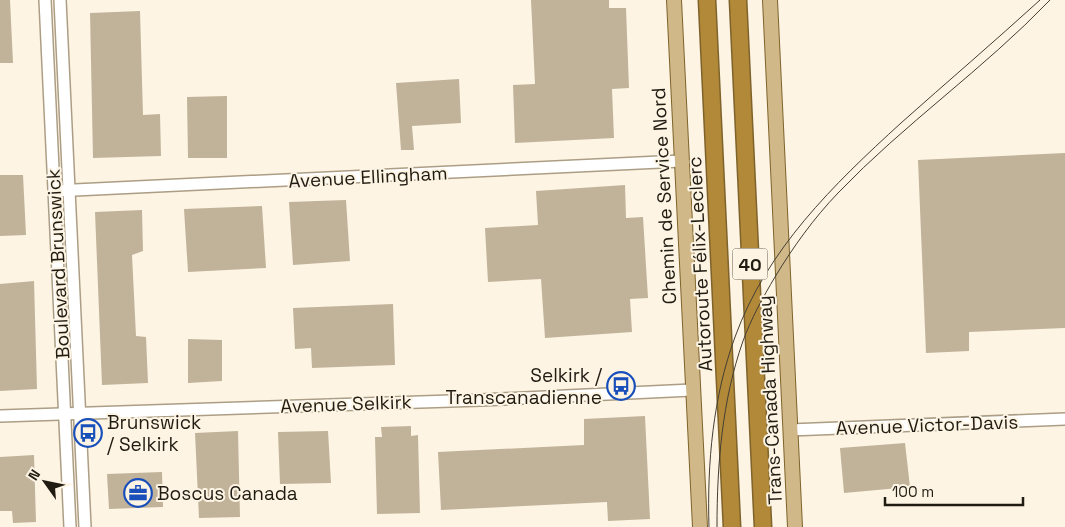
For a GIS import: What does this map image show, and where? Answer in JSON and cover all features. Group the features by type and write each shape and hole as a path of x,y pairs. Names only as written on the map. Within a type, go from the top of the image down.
{"highway":[{"name":"Autoroute Félix-Leclerc","path":"707,0 732,527"},
{"name":"40","path":"738,0 763,527"}],"main road":[{"name":"Chemin de Service Nord","path":"674,0 692,390"},
{"name":"Trans-Canada Highway","path":"770,0 795,527"},
{"path":"692,390 700,527"}],"street":[{"name":"Boulevard Brunswick","path":"45,0 70,527"},
{"name":"Boulevard Brunswick","path":"60,0 85,527"},
{"name":"Avenue Ellingham","path":"54,191 681,161"},
{"name":"Avenue Selkirk","path":"0,416 472,400 692,390"},
{"name":"Avenue Victor-Davis","path":"790,430 1065,418"}],"building":[{"path":"0,0 10,0 13,63 0,63"},
{"path":"531,0 609,0 609,8 626,8 629,88 612,89 614,138 515,143 513,85 535,84"},
{"path":"140,11 143,115 160,114 161,156 93,158 90,13"},
{"path":"459,79 461,123 412,126 414,150 401,150 396,83"},
{"path":"227,96 227,158 188,158 187,97"},
{"path":"1065,153 1065,328 969,332 969,351 926,353 918,160"},
{"path":"0,175 23,175 26,235 0,236"},
{"path":"625,185 626,218 643,217 648,298 630,299 632,332 545,338 541,279 488,282 485,228 538,225 536,191"},
{"path":"346,200 350,261 293,265 289,202"},
{"path":"262,206 266,268 188,272 184,209"},
{"path":"142,210 143,251 132,255 136,336 146,337 148,383 102,385 95,212"},
{"path":"34,281 37,389 0,391 0,284"},
{"path":"393,304 395,365 312,368 311,348 295,349 293,308"},
{"path":"188,339 222,340 222,381 188,383"},
{"path":"645,416 650,519 608,521 607,502 441,510 438,452 584,445 584,419"},
{"path":"411,426 411,436 418,435 420,513 377,514 375,437 382,437 381,427"},
{"path":"238,431 240,517 199,518 195,433"},
{"path":"328,431 331,483 280,484 278,432"},
{"path":"905,443 910,487 844,493 840,448"},
{"path":"34,455 36,522 13,523 12,511 0,511 0,457"},
{"path":"162,472 163,507 109,509 107,474"}],"tram line":[{"path":"709,527 709,479 713,430 721,383 735,337 765,275 804,220 851,170 901,123 1040,0"},
{"path":"717,527 722,433 730,387 743,341 762,300 782,266 821,212 863,168 998,50 1050,0"}],"place":[{"name":"Selkirk / Transcanadienne","path":"621,386"},
{"name":"Brunswick / Selkirk","path":"88,433"},
{"name":"Boscus Canada","path":"138,493"}]}
